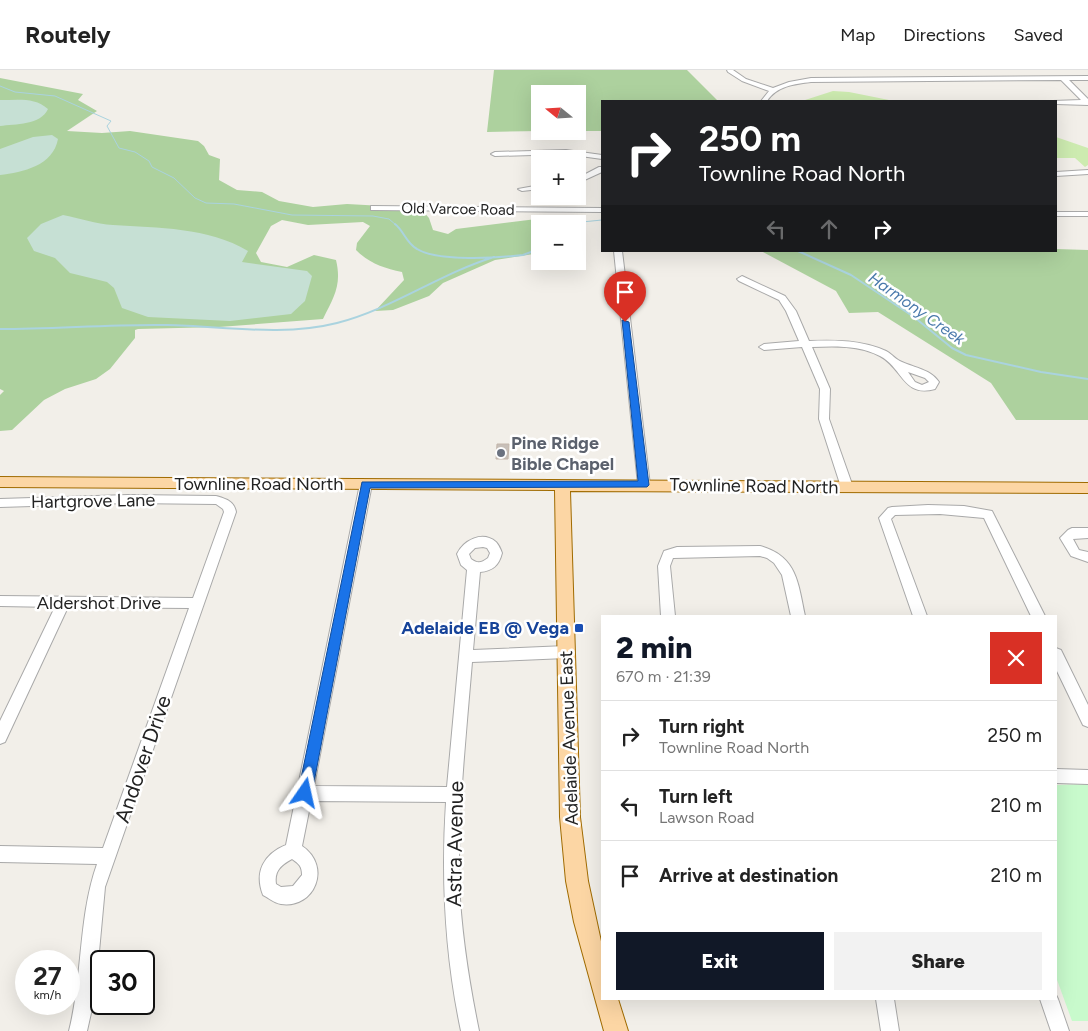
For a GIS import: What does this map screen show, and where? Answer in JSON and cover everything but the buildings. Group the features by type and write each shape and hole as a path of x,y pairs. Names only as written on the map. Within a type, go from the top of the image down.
{"main road":[{"name":"Townline Road North","path":"0,482 1088,488"},
{"name":"Adelaide Avenue East","path":"562,484 571,833 584,922 601,984"},
{"path":"606,1000 616,1031"}],"street":[{"path":"926,70 932,78"},
{"path":"730,71 744,80 774,90"},
{"path":"888,78 894,88"},
{"path":"1063,78 1088,102"},
{"path":"765,100 774,90 786,84 810,80 1088,78"},
{"path":"1057,102 1088,102"},
{"path":"496,154 566,152 601,157"},
{"path":"586,176 601,169"},
{"path":"1057,174 1084,173 1088,182"},
{"path":"522,189 531,188"},
{"name":"Old Varcoe Road","path":"374,208 601,210"},
{"path":"1057,214 1088,214"},
{"path":"618,252 644,485"},
{"path":"742,279 782,298 791,311 825,389 824,419 847,487"},
{"path":"764,347 843,344 866,346 878,350 900,365"},
{"path":"293,850 366,484"},
{"name":"Hartgrove Lane","path":"0,503 128,499 216,500"},
{"name":"Andover Drive","path":"78,1031 89,974 92,916 97,887 230,512 227,504 216,500"},
{"path":"920,615 885,518 892,511 926,509 965,510 988,514 1038,615"},
{"path":"1088,533 1072,533 1066,538 1075,553 1088,557"},
{"path":"668,615 664,566 668,554 677,552 760,550 770,552 778,557 785,566 798,615"},
{"name":"Astra Avenue","path":"470,1031 457,955 451,863 454,795 474,568"},
{"name":"Aldershot Drive","path":"0,601 63,604 198,603"},
{"path":"0,737 63,604"},
{"path":"467,656 566,652"},
{"path":"1057,656 1088,720"},
{"path":"1057,776 1088,777"},
{"path":"305,793 454,795"},
{"path":"0,854 108,856"},
{"path":"885,1000 890,1031"},
{"path":"1049,1000 1060,1031"}],"green space":[{"path":"494,70 687,70 717,100 601,100 601,131 586,131 586,85 531,85 531,131 487,132"},
{"path":"0,78 83,94 78,100 97,111 67,131 102,133 130,131 198,141 204,146 209,155 220,159 219,180 237,190 262,192 279,201 313,207 347,204 420,208 429,218 433,230 448,234 456,229 531,220 531,254 495,260 443,283 429,296 393,310 375,311 404,280 402,272 378,265 356,250 357,243 370,226 363,222 308,225 282,220 271,226 256,253 261,262 287,267 314,255 336,260 338,277 336,291 323,319 219,327 135,330 135,338 110,369 96,379 65,389 44,400 12,430 0,431 0,395 4,391 0,389"},
{"path":"833,91 849,92 889,100 805,100"},
{"path":"0,100 32,101 48,109 45,114 34,121 0,126"},
{"path":"52,135 58,139 50,156 44,161 18,172 0,175 0,149 33,137"},
{"path":"1057,137 1088,148 1088,165 1085,167 1075,158 1057,158"},
{"path":"63,215 107,224 182,230 216,237 233,243 248,251 242,262 307,271 312,276 305,301 291,314 230,321 148,317 122,308 114,288 107,282 70,273 55,258 34,251 27,238 41,224"},
{"path":"1057,249 1088,250 1088,420 1016,420 991,383 878,312 849,313 836,291 763,252 1057,252"},
{"path":"1088,784 1088,1021 1072,1021 1057,980 1057,785"}],"waterway":[{"name":"Harmony Creek","path":"0,86 15,92 55,96 111,121 107,126 119,148 135,152 149,161 152,167 174,178 195,198 206,203 234,204 292,215 373,216 389,219 396,225"},
{"name":"Harmony Creek","path":"586,222 601,220"},
{"name":"Harmony Creek","path":"396,225 410,244 427,253 453,257 493,257"},
{"name":"Harmony Creek","path":"493,257 523,255 531,252"},
{"name":"Harmony Creek","path":"800,252 851,275 914,317 952,348 966,355 1041,372 1088,379"},
{"path":"0,329 146,325 252,330 316,327 357,317 474,264 493,257"}],"place":[{"name":"Pine Ridge Bible Chapel","path":"501,453"},
{"name":"Adelaide EB @ Vega","path":"579,628"}],"route":[{"path":"305,793 366,484 644,485 625,322"}]}
